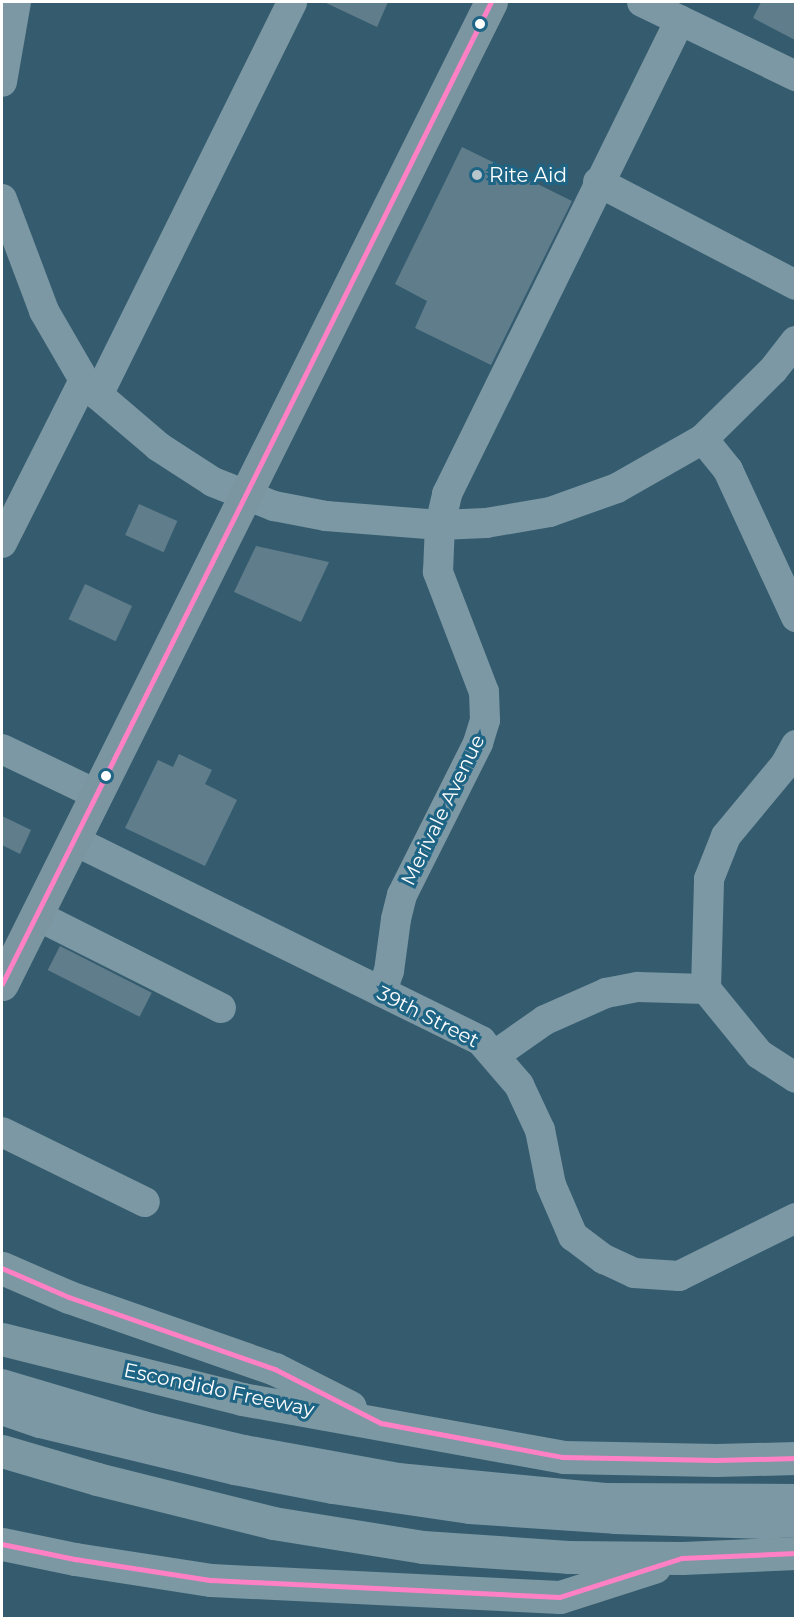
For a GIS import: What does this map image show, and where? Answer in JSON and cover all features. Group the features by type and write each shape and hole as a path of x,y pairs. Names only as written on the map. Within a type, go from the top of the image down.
{"highway":[{"path":"2,1268 92,1305 275,1369 381,1422"},
{"name":"Escondido Freeway","path":"2,1339 242,1399 381,1422 563,1457 716,1460 795,1458"},
{"path":"2,1451 97,1479 273,1522 412,1545 568,1557 682,1558 795,1553"},
{"path":"2,1544 75,1559 211,1580 560,1597 682,1558"}],"main road":[{"path":"2,984 491,2"}],"street":[{"path":"2,82 16,2"},
{"path":"642,2 795,76"},
{"path":"2,543 91,387 283,4"},
{"name":"Merivale Avenue","path":"382,992 389,971 396,919 402,895 478,743 485,720 484,692 438,572 440,525 447,494 598,182 680,20"},
{"path":"598,182 795,285"},
{"path":"2,199 44,311 91,387 159,447 213,482 274,506 326,516 440,525 486,523 550,512 617,488 703,439 773,369 795,341"},
{"path":"703,439 728,470 795,617"},
{"path":"795,745 785,765 726,836 709,879 706,989 759,1053 795,1078"},
{"path":"2,749 96,794"},
{"name":"39th Street","path":"73,840 481,1041 495,1055 545,1020 606,993 638,987 706,989"},
{"path":"36,915 222,1008"},
{"path":"495,1055 519,1085 540,1130 551,1185 573,1236 604,1259 634,1274 679,1276 795,1218"},
{"path":"2,1131 145,1202"},
{"path":"2,1384 114,1418 244,1450 398,1478 605,1498 795,1498"},
{"path":"2,1410 40,1423 235,1470 333,1489 436,1504 615,1520 764,1524 795,1522"}],"building":[{"path":"324,2 388,2 377,27"},
{"path":"761,2 795,2 795,40 753,18"},
{"name":"Rite Aid","path":"462,147 572,201 491,365 415,328 427,301 395,284"},
{"path":"139,504 177,521 164,552 125,535"},
{"path":"256,546 329,562 301,622 234,592"},
{"path":"85,584 132,606 116,641 69,619"},
{"path":"179,754 212,770 205,784 237,800 205,866 125,828 158,760 173,767"},
{"path":"2,816 31,830 20,854 2,845"},
{"path":"60,946 152,993 140,1017 48,970"}],"transit line":[{"path":"2,984 491,2"},
{"path":"2,1268 69,1297 275,1369 381,1423 563,1457 716,1460 796,1458"},
{"path":"2,1544 75,1559 211,1580 560,1597 682,1558 796,1553"}],"place":[{"name":"Rite Aid","path":"477,175"}]}
